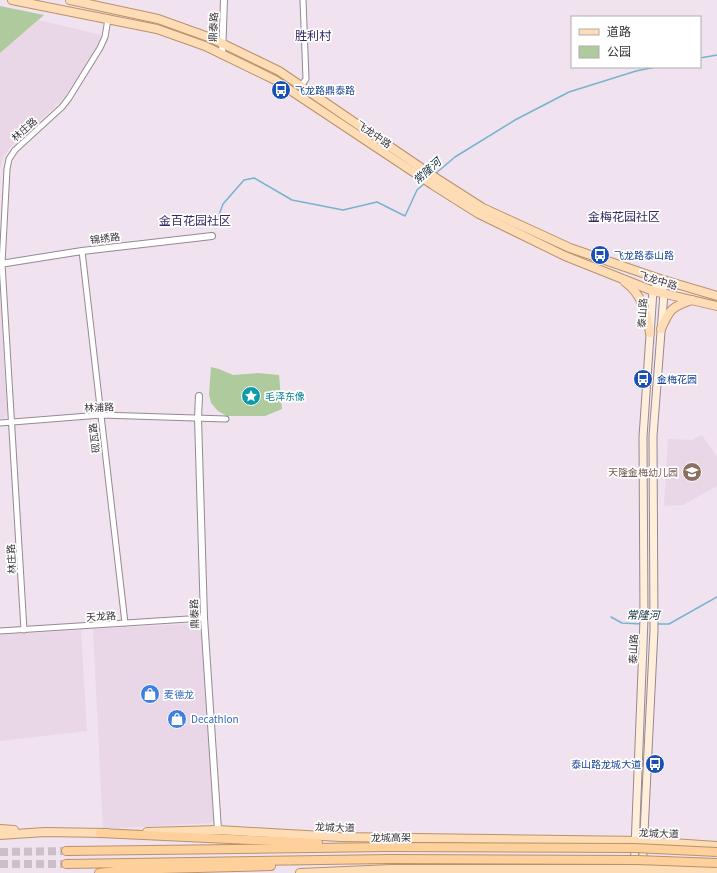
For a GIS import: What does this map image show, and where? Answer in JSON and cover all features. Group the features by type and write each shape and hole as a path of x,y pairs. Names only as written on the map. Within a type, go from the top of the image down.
{"highway":[{"path":"100,833 389,847"},
{"name":"龙城高架","path":"66,851 389,847 635,848 717,852"},
{"path":"99,873 123,870 275,866 390,859"},
{"path":"66,864 390,859 637,860 717,863"}],"main road":[{"name":"飞龙中路","path":"12,0 157,29 205,46 275,80 430,179 483,208 570,248 660,279 717,296"},
{"name":"飞龙中路","path":"70,0 158,19 222,44 279,71 479,214 565,256 614,275 653,290 717,306"},
{"path":"614,275 631,287 641,301 647,316 650,332"},
{"name":"泰山路","path":"638,871 644,629 643,437 653,290 660,279"},
{"name":"泰山路","path":"639,842 654,630 653,436 664,293 660,279"},
{"path":"661,329 668,313 678,305 692,300"},
{"path":"0,829 45,832"},
{"name":"龙城大道","path":"0,836 45,832 100,833 218,830 340,837 639,842 717,846"},
{"path":"300,873 391,871 638,871 717,869"}],"street":[{"name":"鼎泰路","path":"222,55 224,0"},
{"path":"301,86 306,80 303,0"},
{"name":"林庄路","path":"24,630 1,264 7,169 9,159 15,150 62,107 69,98 100,48 105,37 108,19"},
{"name":"锦绣路","path":"1,264 82,251 212,236"},
{"name":"砚瓦路","path":"82,251 125,623"},
{"name":"鼎泰路","path":"199,396 198,418 204,618 218,830"},
{"name":"林浦路","path":"0,423 101,415 226,419"},
{"name":"天龙路","path":"0,631 204,618"}],"shaded area":[{"path":"39,20 101,35 94,53 65,96 53,109 11,146 4,156 0,169 0,53"},
{"path":"0,292 7,415 4,418 0,418"},
{"name":"天隆金梅幼儿园","path":"702,435 717,457 717,486 683,505 664,506 668,439 692,440"},
{"name":"麦德龙","path":"189,624 197,627 203,635 214,821 210,823 103,829 93,629"},
{"path":"81,630 87,731 0,741 0,635"}],"green space":[{"path":"0,6 44,15 0,53"},
{"path":"211,367 233,375 258,373 279,375 282,409 265,416 227,416 218,411 211,403 209,394"}],"waterway":[{"name":"常隆河","path":"701,58 717,55"},
{"name":"常隆河","path":"435,174 455,157 515,120 569,92 636,71 651,68"},
{"name":"常隆河","path":"215,226 223,204 244,180 254,178 292,200 343,210 377,202 405,216 417,190 425,183"},
{"name":"常隆河","path":"656,624 669,624 717,597"},
{"name":"常隆河","path":"611,617 622,623 642,624"}],"tunnel":[{"path":"0,852 66,851"},
{"path":"0,864 66,864"}],"place":[{"name":"飞龙路鼎泰路","path":"281,90"},
{"name":"飞龙路泰山路","path":"600,255"},
{"name":"金梅花园","path":"643,379"},
{"name":"毛泽东像","path":"251,396"},
{"name":"天隆金梅幼儿园","path":"692,472"},
{"name":"麦德龙","path":"150,694"},
{"name":"Decathlon","path":"177,719"},
{"name":"泰山路龙城大道","path":"655,764"}],"district":[{"name":"胜利村","path":"313,36"},
{"name":"金梅花园社区","path":"624,217"},
{"name":"金百花园社区","path":"195,221"}]}
